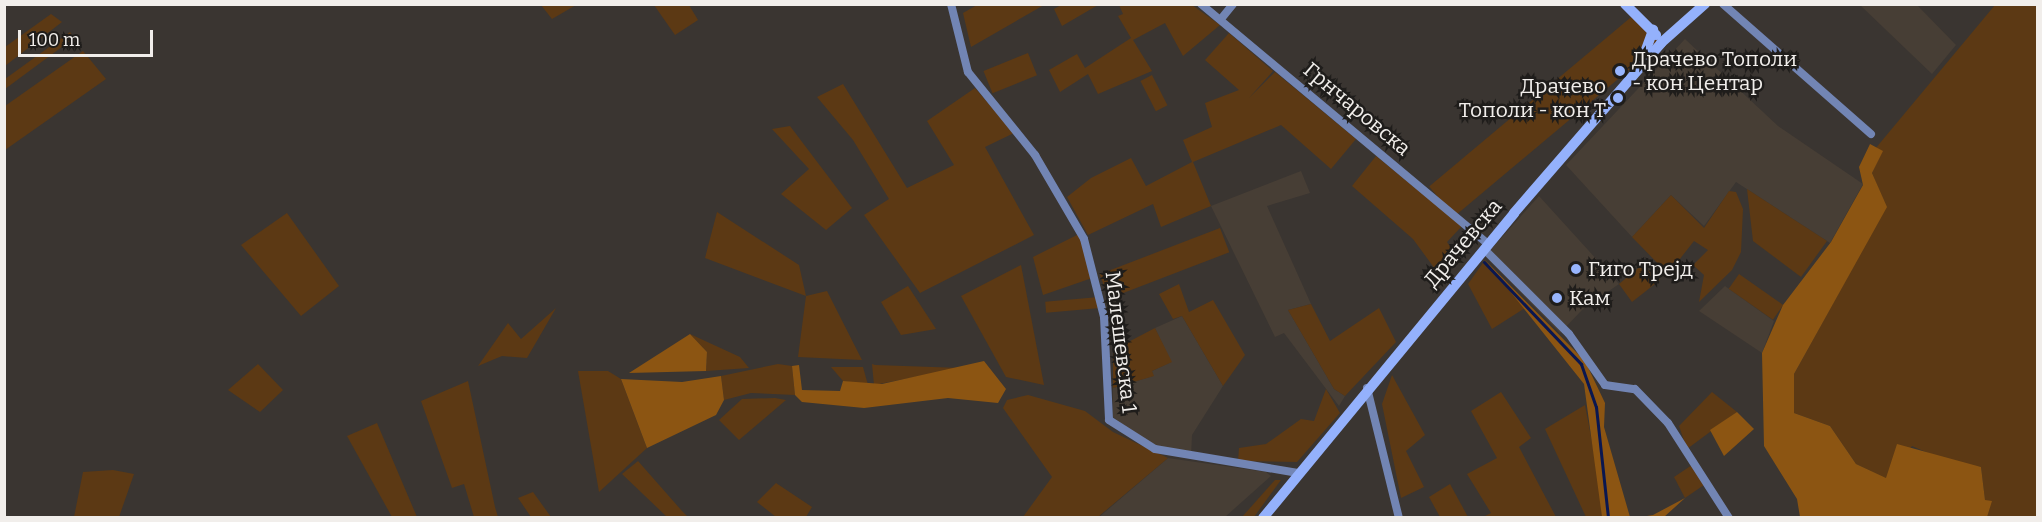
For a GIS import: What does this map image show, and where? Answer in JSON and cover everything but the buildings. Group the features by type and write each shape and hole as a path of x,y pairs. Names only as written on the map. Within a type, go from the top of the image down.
{"main road":[{"path":"1625,4 1653,30 1661,43"},
{"name":"Драчевска","path":"1263,518 1367,388 1617,94 1661,43 1705,4"},
{"path":"1617,94 1648,50 1653,30"}],"street":[{"name":"Малешевска 1","path":"951,4 968,72 1035,155 1084,239 1104,317 1112,423 1155,449 1298,473"},
{"name":"Грнчаровска","path":"1201,4 1486,247 1569,334 1605,385 1635,388 1668,423 1729,518"},
{"path":"1221,20 1233,4"},
{"path":"1723,4 1871,134"},
{"path":"1367,388 1399,518"}],"shaded area":[{"path":"541,5 576,5 552,19"},
{"path":"654,5 689,5 698,20 675,35"},
{"path":"977,5 1044,5 971,47 963,13"},
{"path":"1061,5 1098,5 1062,26 1054,9"},
{"path":"1119,5 1192,5 1220,25 1183,56 1165,23 1133,40 1152,71 1098,94 1088,74 1060,92 1049,70 1077,54 1085,68 1131,38 1118,16 1123,14"},
{"path":"1860,5 1917,5 1956,45 1932,74"},
{"path":"1995,5 2037,5 2037,517 1987,517 1981,467 1949,462 1912,446 1887,479 1856,464 1830,426 1794,413 1794,374 1886,207 1872,173 1882,151 1875,149"},
{"path":"1636,13 1661,43 1454,216 1429,187"},
{"path":"51,14 62,22 5,66 5,47"},
{"path":"70,32 74,38 5,89 5,79"},
{"path":"1229,33 1273,71 1249,98 1275,72 1356,139 1331,169 1281,125 1193,162 1211,206 1161,227 1153,204 1088,235 1067,197 1091,178 1131,158 1146,186 1192,162 1183,140 1212,127 1205,103 1239,90 1205,60"},
{"path":"1685,39 1778,126 1863,184 1830,243 1736,182 1704,226 1671,195 1632,237 1566,165"},
{"path":"83,51 106,79 5,150 5,106"},
{"path":"1028,53 1037,75 992,93 983,71"},
{"path":"1152,75 1167,105 1156,111 1140,81"},
{"path":"843,84 907,188 954,165 927,121 975,88 1014,133 985,147 1034,235 920,293 864,215 889,199 853,140 817,97"},
{"path":"790,126 852,208 826,230 781,194 809,169 772,129"},
{"path":"1870,144 1883,151 1872,173 1887,207 1794,374 1794,413 1830,426 1856,464 1886,478 1897,444 1981,467 1985,500 1992,501 1987,517 1800,517 1797,499 1764,446 1762,353 1783,305 1831,242 1863,185 1859,167"},
{"path":"1376,156 1462,226 1447,242 1454,252 1435,269 1413,239 1352,186"},
{"path":"1301,171 1310,193 1267,206 1311,304 1288,310 1334,389 1345,396 1339,406 1284,333 1275,337 1211,206"},
{"path":"1747,189 1827,241 1801,277 1753,241"},
{"path":"1729,191 1736,192 1743,209 1741,252 1732,270 1699,302 1704,275 1693,265 1708,250 1694,241 1668,274 1632,237 1671,195 1704,228"},
{"path":"1539,196 1619,284 1583,309 1560,333 1485,256"},
{"path":"717,212 799,265 806,296 705,258"},
{"path":"287,213 339,286 301,316 241,245"},
{"path":"1220,228 1229,252 1109,299 1100,274"},
{"path":"1079,234 1095,277 1043,295 1033,257"},
{"path":"1485,260 1525,308 1492,329 1468,284"},
{"path":"1485,260 1585,361 1605,403 1604,427 1630,517 1602,517 1584,384"},
{"path":"1021,265 1044,385 1006,377 961,296"},
{"path":"1642,265 1660,280 1632,302 1619,284"},
{"path":"1739,274 1783,305 1773,320 1729,289"},
{"path":"1179,284 1189,312 1213,300 1245,355 1223,386 1182,316 1173,319 1159,294"},
{"path":"908,286 936,329 901,335 881,302"},
{"path":"1725,286 1774,321 1762,353 1699,311"},
{"path":"827,291 862,360 798,357 806,296"},
{"path":"1099,297 1100,308 1046,313 1045,302"},
{"path":"1311,304 1330,341 1379,308 1396,342 1345,396 1334,389 1288,310"},
{"path":"556,308 527,358 502,356 478,366 508,323 521,339"},
{"path":"1182,316 1223,386 1192,435 1191,457 1155,449 1113,417 1113,388 1153,376 1152,371 1171,362 1155,328"},
{"path":"1155,328 1172,362 1152,371 1154,376 1113,388 1113,350"},
{"path":"690,334 740,357 749,368 706,371 707,352"},
{"path":"690,334 707,352 706,371 629,373"},
{"path":"984,361 1006,389 998,403 948,398 864,408 802,402 795,395 792,366 799,365 802,390 840,391 843,381 882,384"},
{"path":"258,364 283,390 260,412 228,390"},
{"path":"778,364 792,366 795,395 751,393 724,400 721,376"},
{"path":"872,364 875,365 961,368 874,385"},
{"path":"831,367 863,367 868,385 843,381"},
{"path":"578,371 608,371 621,379 647,448 599,492"},
{"path":"1392,375 1425,435 1406,451 1424,487 1401,498 1382,404"},
{"path":"721,376 724,400 716,415 647,448 621,379 682,382"},
{"path":"468,381 498,517 474,517 464,484 452,488 421,401"},
{"path":"1326,389 1340,413 1297,462 1238,461 1239,448 1266,444 1301,419 1314,421"},
{"path":"1501,392 1531,438 1519,447 1556,517 1483,517 1491,513 1467,474 1497,458 1471,411"},
{"path":"1712,392 1737,412 1687,449 1679,426"},
{"path":"1028,395 1085,411 1113,432 1168,458 1098,517 1023,517 1052,477 1003,408 1007,400"},
{"path":"742,399 786,400 739,440 719,420"},
{"path":"1585,405 1600,484 1602,517 1586,517 1545,429"},
{"path":"1737,412 1754,429 1724,456 1710,430"},
{"path":"377,423 417,517 392,517 347,436"},
{"path":"1168,458 1266,472 1271,476 1225,517 1098,518"},
{"path":"638,461 688,517 667,517 622,474"},
{"path":"1692,465 1704,485 1685,498 1674,477"},
{"path":"113,470 134,474 119,517 74,517 83,472"},
{"path":"1275,480 1281,480 1254,517 1242,517"},
{"path":"776,483 812,507 806,517 776,517 757,502"},
{"path":"1450,484 1468,517 1440,517 1429,497"},
{"path":"533,492 551,517 531,517 518,498"},
{"path":"1685,498 1664,517 1641,517 1653,515"}],"waterway":[{"path":"1484,262 1581,364 1596,407 1608,518"}],"place":[{"name":"Драчево Тополи - кон Центар","path":"1620,71"},
{"name":"Драчево Тополи - кон Т","path":"1618,98"},
{"name":"Гиго Трејд","path":"1576,269"},
{"name":"Кам","path":"1557,298"}]}
